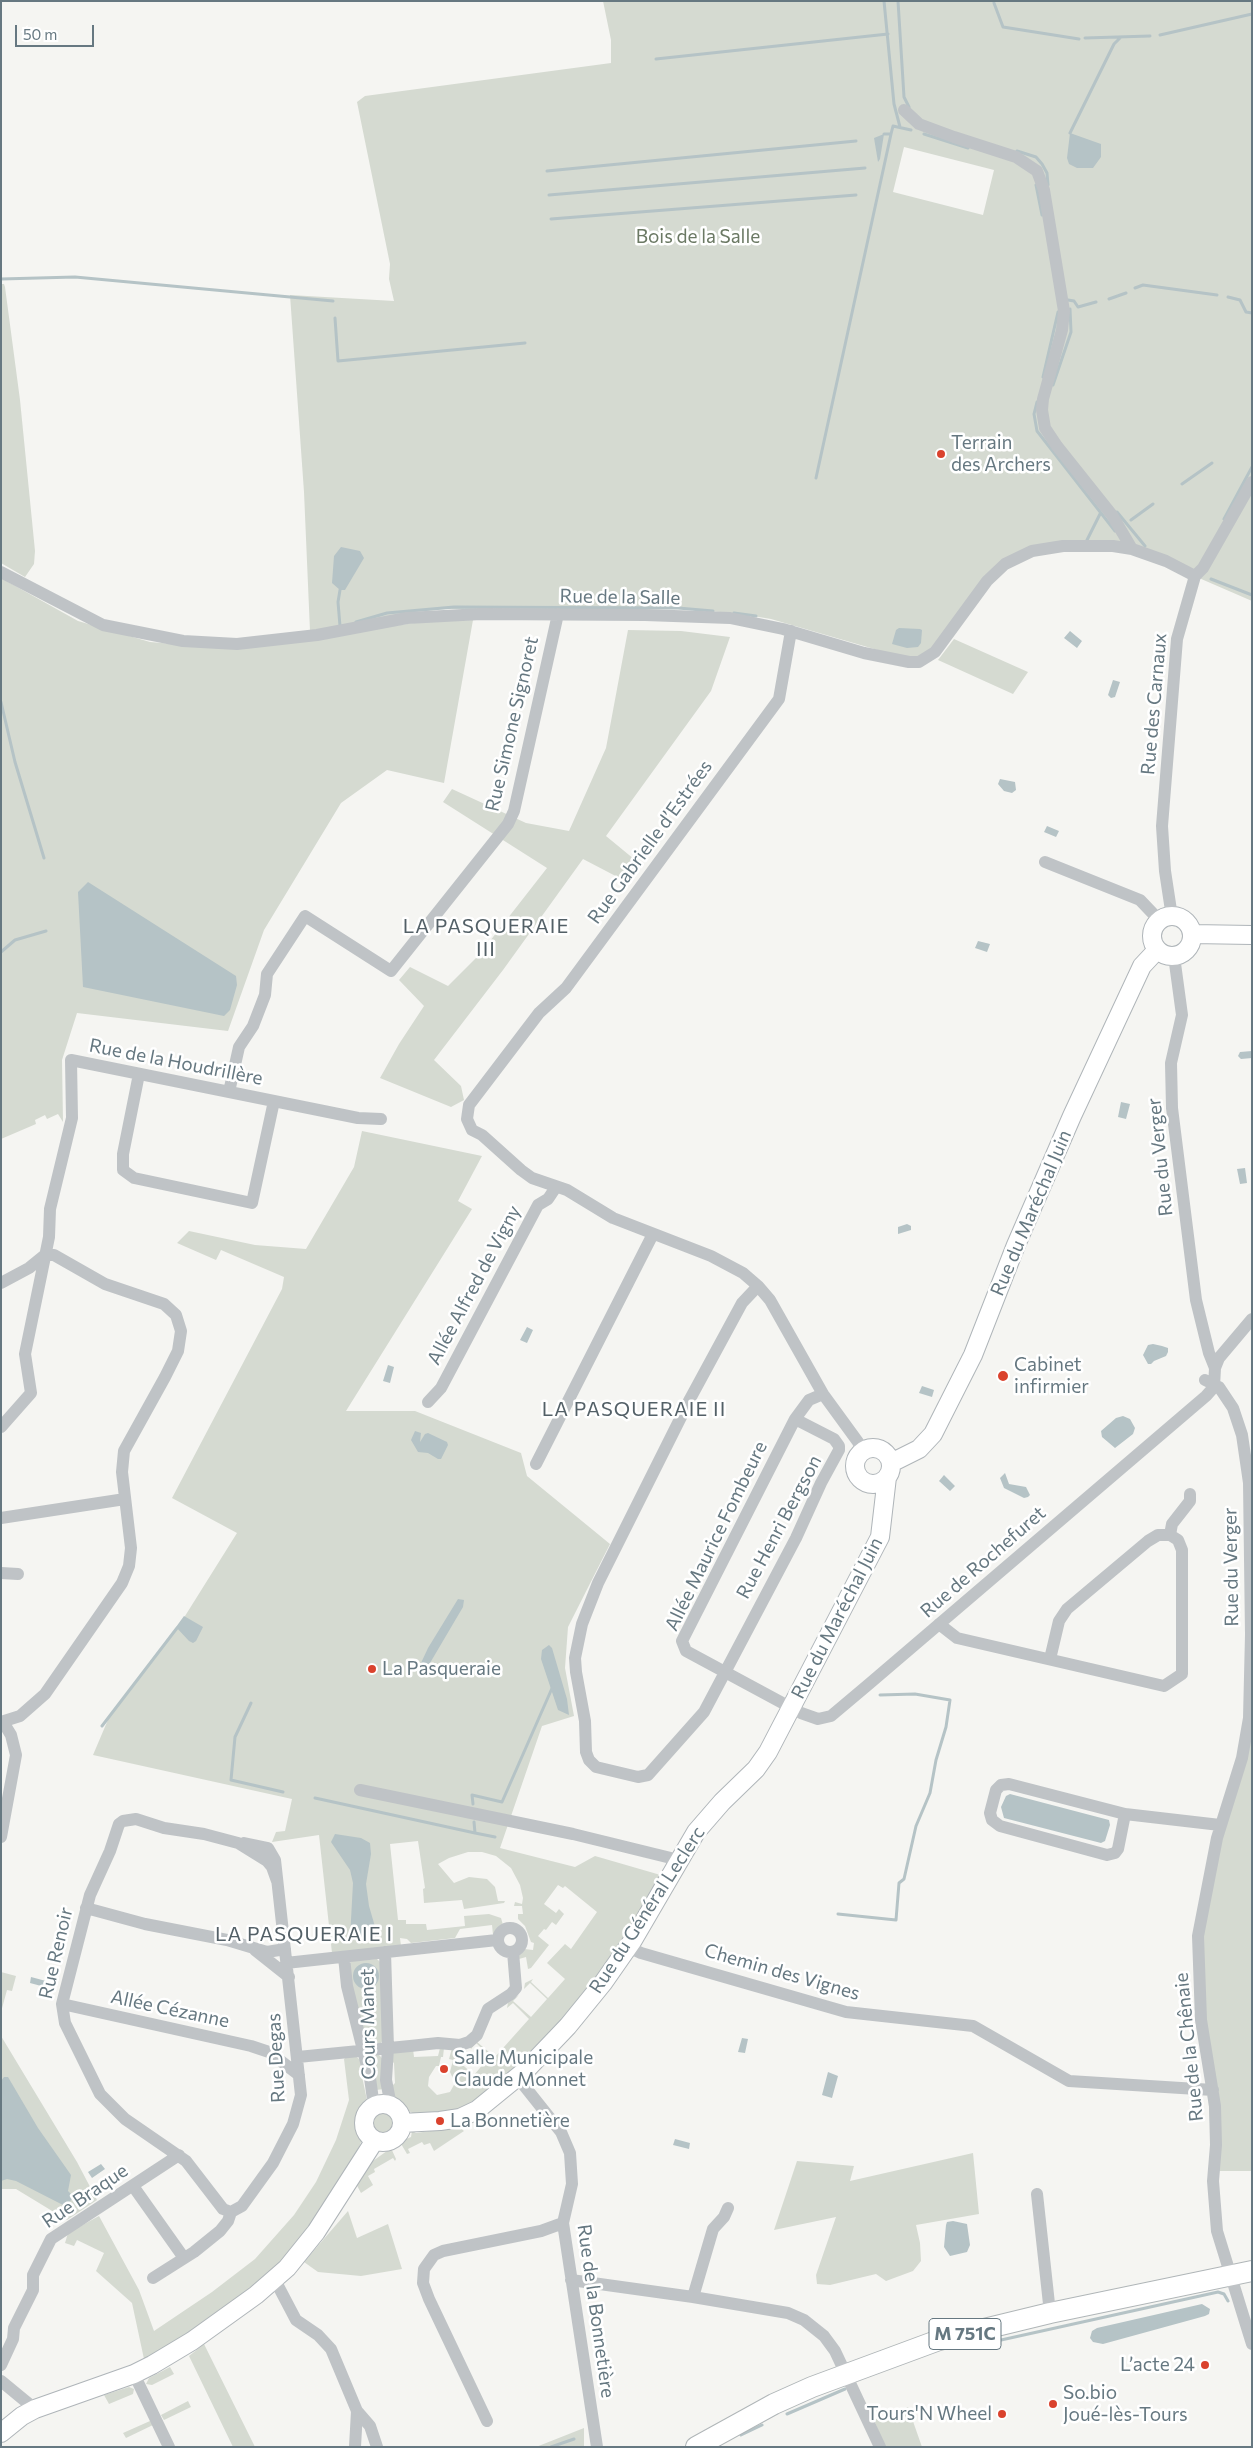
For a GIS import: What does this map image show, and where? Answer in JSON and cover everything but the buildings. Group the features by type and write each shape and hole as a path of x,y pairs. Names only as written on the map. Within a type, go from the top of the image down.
{"main road":[{"name":"M 751C","path":"696,2447 774,2404 847,2373 939,2340 1050,2313 1252,2271"}],"street":[{"path":"904,110 919,124 954,138 1016,157 1037,172 1044,190 1064,311 1060,338 1043,399 1042,410 1045,428 1112,515 1132,550"},
{"name":"Rue des Carnaux","path":"1166,919 1162,826 1177,639 1195,576 1203,568 1252,482"},
{"name":"Rue de la Salle","path":"1,572 103,625 150,636 209,644 237,644 300,637 407,618 558,614 730,618 791,631 864,653 900,661 919,662 935,652 987,581 1005,564 1032,551 1063,546 1100,545 1132,550 1166,561 1195,576"},
{"name":"Rue Simone Signoret","path":"229,1092 239,1047 253,1026 265,995 267,974 305,916 391,971 508,824 514,811 558,614"},
{"name":"Rue Gabrielle d’Estrées","path":"540,1181 521,1170 488,1140 472,1130 467,1119 468,1105 539,1013 566,988 779,699 791,631"},
{"path":"1045,862 1140,900 1166,919 1186,922 1192,934 1191,942 1186,950 1174,956 1164,954 1158,950 1152,936 1153,930 1166,919"},
{"path":"1192,934 1252,935"},
{"name":"Rue du Maréchal Juin","path":"792,1707 880,1537 882,1528 883,1474 919,1449 933,1434 973,1355 1016,1244 1072,1116 1142,966 1158,950"},
{"name":"Rue du Verger","path":"1174,956 1182,1016 1171,1063 1172,1108 1196,1300 1208,1353 1210,1382 1226,1394 1236,1417 1244,1445 1248,1483 1251,1635 1250,1718 1242,1758"},
{"name":"Rue de la Houdrillère","path":"45,1254 49,1237 50,1209 72,1118 71,1060 358,1118 381,1119"},
{"path":"139,1074 123,1154 123,1170 134,1178 252,1203 274,1101"},
{"path":"538,1204 536,1192 540,1181 556,1188 567,1190 613,1218 711,1256 743,1273 770,1300 823,1394 858,1442 862,1452"},
{"name":"Allée Alfred de Vigny","path":"428,1402 441,1388 538,1204 548,1199 556,1188"},
{"path":"536,1464 653,1234"},
{"path":"1,1283 29,1268 45,1254 54,1254 92,1278 164,1304 176,1315 181,1326 178,1351 152,1403 124,1451 122,1472 131,1548 129,1566 122,1583 45,1694 20,1716 2,1722 13,1740 16,1755 1,1836"},
{"path":"1,1427 31,1393 25,1354 45,1254"},
{"path":"725,1672 699,1719 648,1775 638,1777 592,1765 586,1752 585,1722 575,1658 582,1624 613,1555 690,1399 742,1303 758,1286"},
{"path":"1215,1368 1217,1362 1252,1319"},
{"path":"1208,1353 1221,1353 1228,1348"},
{"name":"Rue du Verger","path":"1208,1353 1215,1368 1210,1382"},
{"name":"Rue de Rochefuret","path":"792,1707 813,1718 831,1716 1206,1396 1210,1382"},
{"name":"Allée Maurice Fombeure","path":"792,1707 686,1651 682,1644 683,1637 795,1419 809,1400 823,1394"},
{"name":"Rue Henri Bergson","path":"725,1672 839,1450 839,1446 834,1439 795,1419"},
{"path":"874,1448 888,1455 883,1474 861,1478 856,1471 857,1459 862,1452 874,1448"},
{"path":"1170,1535 1172,1524 1190,1501 1190,1494"},
{"path":"1,1518 125,1499"},
{"path":"939,1624 957,1638 1164,1686 1182,1674 1182,1550 1178,1540 1170,1535 1158,1535 1148,1541 1067,1610 1059,1621 1050,1659"},
{"path":"1,1573 18,1574"},
{"name":"Rue du Général Leclerc","path":"402,2123 440,2121 469,2114 518,2078 573,2021 628,1947 703,1823 765,1758 792,1707"},
{"name":"Rue de la Chênaie","path":"1242,1758 1220,1825 1205,1892 1198,1936 1202,2020 1213,2090 1216,2144 1213,2176 1217,2231 1252,2344"},
{"path":"1125,1814 1118,1849 1115,1853 1107,1855 1000,1826 992,1820 990,1813 996,1790 1002,1785 1009,1784 1125,1814 1220,1825"},
{"path":"360,1790 573,1834 679,1860"},
{"name":"Rue Renoir","path":"231,2212 223,2209 192,2168 179,2155 126,2119 100,2094 65,2023 62,2004 86,1908 117,1829 123,1821 136,1819 164,1828 204,1834 264,1852"},
{"name":"Rue Degas","path":"153,2278 184,2258 224,2227 231,2212 242,2206 284,2143 300,2103 297,2053 275,1860 264,1852"},
{"path":"86,1908 145,1924 227,1940 267,1952 285,1949"},
{"path":"510,1928 518,1931 522,1941 520,1947 513,1952 502,1950 498,1940 499,1935 505,1929 510,1928"},
{"path":"386,1952 498,1940"},
{"name":"Chemin des Vignes","path":"628,1947 641,1953 846,2012 973,2026 1069,2081 1213,2090"},
{"path":"253,1949 288,1977"},
{"name":"Cours Manet","path":"286,1963 386,1952 388,2048 383,2107"},
{"name":"Allée Cézanne","path":"62,2004 251,2046 269,2052 362,2051 438,2043 460,2045 473,2039 488,2010 511,1994 516,1988 513,1952"},
{"name":"Cours Manet","path":"344,1957 347,1986 362,2051 383,2107"},
{"name":"Allée Cézanne","path":"269,2052 299,2075"},
{"name":"Rue de la Bonnetière","path":"518,2078 561,2132 570,2153 572,2184 563,2222 597,2447"},
{"path":"383,2107 400,2114 402,2123 400,2132 394,2139 384,2142 375,2140 367,2133 365,2126 367,2115 383,2107"},
{"path":"1,2433 22,2416 35,2409 134,2374 192,2341 275,2280 316,2232 375,2140"},
{"name":"Rue Braque","path":"1,2365 13,2339 14,2328 32,2290 33,2275 51,2239 179,2155"},
{"path":"133,2186 184,2258"},
{"path":"1037,2194 1050,2313"},
{"path":"693,2297 713,2229 724,2217 728,2208"},
{"path":"487,2421 429,2299 423,2283 424,2269 434,2255 443,2250 541,2231 563,2222"},
{"path":"275,2280 296,2320 318,2335 331,2349 358,2411 370,2426 377,2447"},
{"path":"571,2280 693,2297 788,2313 804,2320 830,2342 847,2373 880,2447"},
{"path":"134,2374 169,2447"},
{"path":"1,2380 35,2409"},
{"path":"355,2447 358,2411"}],"green space":[{"name":"Bois de la Salle","path":"603,1 1252,1 1252,601 1132,549 1076,545 1005,564 919,662 771,619 678,608 446,609 407,613 310,631 304,492 290,295 394,301 389,279 390,264 357,102 365,96 611,63 611,40","holes":["904,147 994,170 983,215 893,192"]},
{"path":"1,284 4,284 5,287 20,400 35,551 34,564 25,577 1,563"},
{"path":"1,578 78,621 150,642 232,649 428,621 473,620 444,783 387,770 341,803 264,930 228,1031 77,1013 62,1060 63,1122 58,1114 47,1119 45,1115 35,1120 36,1124 1,1139"},
{"path":"628,630 681,631 730,637 711,691 606,836 640,864 629,883 583,859 503,970 434,1060 461,1086 464,1100 451,1107 380,1078 399,1044 424,1006 399,980 410,967 448,986 479,955 547,868 443,802 452,789 526,823 569,831 606,748"},
{"path":"954,639 1028,672 1013,694 938,660"},
{"path":"362,1131 482,1156 458,1201 472,1209 346,1411 415,1411 521,1453 527,1476 610,1544 568,1627 565,1668 574,1716 542,1726 500,1848 575,1867 595,1856 664,1876 630,1934 573,2012 492,2093 454,2113 416,2115 398,2105 394,2101 391,2087 395,2083 394,2063 389,2059 392,2053 413,2049 414,2057 438,2056 440,2048 444,2048 439,2066 436,2066 429,2077 428,2086 437,2095 450,2092 455,2083 450,2072 453,2060 449,2059 452,2048 461,2053 456,2059 474,2075 490,2056 476,2043 471,2049 470,2047 477,2042 495,2057 529,2019 513,2003 507,2008 508,2003 519,1995 513,2001 531,2017 547,1999 530,1983 524,1989 525,1983 533,1979 531,1982 548,1998 565,1979 547,1963 565,1944 571,1949 597,1912 565,1886 563,1888 558,1885 544,1904 556,1913 559,1909 564,1914 556,1925 552,1922 538,1936 549,1945 531,1968 528,1969 526,1957 519,1959 519,1954 524,1949 533,1950 534,1943 531,1942 525,1926 518,1919 518,1914 523,1914 522,1906 514,1906 515,1902 522,1904 523,1898 520,1885 511,1868 496,1856 482,1852 468,1852 449,1858 438,1864 454,1883 469,1877 487,1879 495,1887 498,1901 505,1901 504,1903 464,1909 462,1900 424,1903 423,1889 425,1888 418,1841 390,1844 398,1920 406,1920 406,1924 426,1924 427,1930 465,1926 464,1916 489,1914 501,1918 503,1925 493,1935 492,1925 460,1929 455,1938 411,1943 407,1939 400,1938 401,1946 332,1953 319,1835 272,1842 276,1832 285,1831 292,1799 93,1755 110,1715 180,1624 237,1533 172,1498 282,1289 284,1277 221,1250 216,1260 177,1243 189,1231 255,1245 306,1249 354,1167"},
{"path":"1252,1739 1252,2171 1213,2171 1198,1936 1246,1740"},
{"path":"377,1959 381,1963 383,2040 381,2043 366,2045 354,2006 350,1963 353,1960"},
{"path":"1,1972 16,1976 12,1991 7,1990 1,2012"},
{"path":"1,2036 77,2162 97,2200 67,2220 16,2189 1,2189"},
{"path":"378,2054 383,2059 384,2089 376,2090 371,2057"},
{"path":"355,2055 362,2062 360,2067 368,2105 364,2108 361,2115 361,2142 356,2155 288,2262 170,2350 144,2359 132,2303 96,2271 104,2253 77,2240 74,2246 65,2243 68,2233 99,2216 139,2290 154,2331 212,2292 255,2259 294,2215 316,2182 336,2140 349,2100 344,2059 347,2056"},
{"path":"384,2111 393,2114 396,2123 393,2132 384,2135 375,2132 372,2123 375,2114"},
{"path":"459,2127 464,2131 434,2151 430,2143 424,2145 422,2142 408,2149 410,2153 407,2154 400,2142 411,2137 412,2131 416,2133"},
{"path":"391,2148 396,2159 395,2161 393,2158 374,2169 375,2172 368,2176 373,2185 361,2193 355,2182 366,2166"},
{"path":"973,2153 979,2214 916,2225 921,2261 913,2271 886,2281 876,2274 830,2285 817,2284 816,2275 836,2217 774,2230 797,2161 854,2166 850,2181"},
{"path":"348,2211 357,2238 388,2224 402,2269 361,2276 318,2272 304,2262"},
{"path":"204,2344 255,2447 233,2447 189,2356"},
{"path":"170,2367 174,2374 152,2385 146,2384 149,2378"},
{"path":"129,2387 134,2389 133,2394 109,2404 104,2395"},
{"path":"188,2401 191,2407 164,2420 161,2415"},
{"path":"908,2407 922,2447 885,2447 874,2420"},
{"path":"150,2421 153,2425 126,2438 123,2433"},
{"path":"584,2428 584,2447 536,2447"}],"shaded area":[{"path":"1070,133 1101,144 1101,157 1093,168 1077,168 1069,164 1067,158"},
{"path":"884,134 880,159 878,162 874,138"},
{"path":"341,547 360,551 364,558 345,590 340,590 332,583 334,556"},
{"path":"899,628 922,630 921,643 918,647 907,648 892,644 896,630"},
{"path":"1070,631 1082,641 1077,648 1064,638"},
{"path":"1113,680 1120,682 1115,697 1111,698 1108,695"},
{"path":"1000,779 1015,782 1016,790 1012,793 1004,791 998,784"},
{"path":"1047,826 1059,831 1056,837 1044,832"},
{"path":"88,882 236,976 237,985 230,1010 224,1016 83,987 78,892"},
{"path":"978,941 990,944 987,952 975,948"},
{"path":"1252,1051 1252,1058 1241,1059 1238,1056 1240,1052"},
{"path":"1121,1102 1130,1104 1126,1119 1118,1117"},
{"path":"1245,1168 1247,1183 1240,1184 1237,1169"},
{"path":"907,1224 911,1226 911,1230 898,1234 898,1227"},
{"path":"527,1327 533,1330 527,1343 520,1340"},
{"path":"1153,1344 1168,1348 1168,1352 1166,1356 1148,1364 1143,1355 1148,1345"},
{"path":"1049,1357 1059,1366 1054,1372 1043,1363"},
{"path":"388,1365 394,1367 390,1383 383,1381"},
{"path":"922,1386 934,1390 932,1397 919,1393"},
{"path":"1123,1416 1130,1419 1135,1428 1133,1434 1115,1448 1102,1437 1101,1431 1116,1418"},
{"path":"415,1431 421,1433 420,1442 425,1434 428,1433 447,1442 448,1445 441,1459 428,1453 418,1452 411,1440"},
{"path":"1005,1473 1009,1484 1026,1487 1030,1495 1024,1498 1004,1488 1000,1478"},
{"path":"944,1475 955,1486 950,1491 939,1481"},
{"path":"458,1599 464,1600 463,1607 430,1663 424,1668 421,1663 428,1648"},
{"path":"184,1616 203,1627 193,1643 176,1627"},
{"path":"549,1645 552,1648 567,1699 569,1715 558,1710 541,1659 542,1650"},
{"path":"1010,1794 1109,1820 1110,1825 1105,1841 1101,1843 1004,1818 1001,1807 1006,1796"},
{"path":"335,1834 361,1838 370,1843 371,1854 366,1884 369,1906 376,1930 373,1936 368,1939 353,1940 350,1938 353,1883 350,1870 331,1842"},
{"path":"366,1963 375,1967 379,1976 375,1985 366,1989 357,1985 353,1976 357,1967"},
{"path":"31,1977 46,1981 45,1987 30,1983"},
{"path":"742,2038 748,2039 745,2053 738,2052"},
{"path":"828,2072 838,2076 832,2098 822,2095"},
{"path":"4,2077 8,2077 38,2128 71,2175 68,2191 72,2195 72,2199 67,2204 63,2205 16,2181 7,2179 1,2181 1,2081"},
{"path":"675,2139 690,2143 689,2149 673,2145"},
{"path":"101,2164 105,2169 92,2178 88,2172"},
{"path":"953,2221 967,2224 970,2245 967,2252 950,2256 944,2247 947,2222"},
{"path":"1202,2304 1210,2309 1209,2314 1205,2316 1103,2344 1093,2342 1090,2338 1092,2331 1097,2328"}],"waterway":[{"path":"884,1 894,104 900,127"},
{"path":"898,1 904,97 909,107"},
{"path":"994,3 1003,27 1079,39"},
{"path":"1160,35 1252,14"},
{"path":"656,59 888,34"},
{"path":"1085,38 1150,36"},
{"path":"1070,133 1114,44 1121,37"},
{"path":"891,134 893,126 911,130"},
{"path":"816,478 891,134 884,134"},
{"path":"924,134 968,148"},
{"path":"547,171 856,141"},
{"path":"1017,151 1036,157 1047,173 1048,185"},
{"path":"549,195 865,168"},
{"path":"1036,185 1042,215"},
{"path":"551,219 856,195"},
{"path":"1,279 75,277 333,301"},
{"path":"1135,288 1143,285 1217,295"},
{"path":"1109,299 1126,293"},
{"path":"1228,297 1240,300 1246,312 1252,313"},
{"path":"1068,300 1074,301 1078,307 1096,302"},
{"path":"1053,385 1071,332 1070,309"},
{"path":"1043,377 1058,312"},
{"path":"335,318 338,361 525,343"},
{"path":"1037,402 1034,414 1037,431 1115,531"},
{"path":"1182,484 1212,463"},
{"path":"1224,519 1252,467"},
{"path":"1131,520 1153,504"},
{"path":"1117,512 1145,546"},
{"path":"1087,540 1100,514"},
{"path":"1211,579 1252,595"},
{"path":"340,590 338,602 340,626"},
{"path":"356,622 387,613 454,607 678,608 713,611"},
{"path":"734,613 756,616"},
{"path":"1,702 15,762 44,858"},
{"path":"1,952 15,940 46,931"},
{"path":"102,1726 177,1628"},
{"path":"473,1804 472,1795 502,1802 553,1686"},
{"path":"838,1914 896,1920 899,1883 904,1879 916,1826 930,1793 936,1760 946,1727 950,1700 915,1694 880,1695"},
{"path":"251,1703 235,1737 231,1780 283,1792"},
{"path":"315,1798 475,1833 474,1822"},
{"path":"475,1833 495,1837"},
{"path":"974,2346 1218,2292 1224,2294 1228,2301"},
{"path":"787,2414 845,2389"},
{"path":"741,2435 762,2425"},
{"path":"551,2447 574,2439"}],"place":[{"name":"Terrain des Archers","path":"941,454"},
{"name":"Cabinet infirmier","path":"1003,1376"},
{"name":"La Pasqueraie","path":"372,1669"},
{"name":"Salle Municipale Claude Monnet","path":"444,2069"},
{"name":"La Bonnetière","path":"440,2121"},
{"name":"L’acte 24","path":"1205,2365"},
{"name":"So.bio Joué-lès-Tours","path":"1053,2404"},
{"name":"Tours'N Wheel","path":"1002,2414"}],"district":[{"name":"LA PASQUERAIE III","path":"486,938"},
{"name":"LA PASQUERAIE II","path":"634,1409"},
{"name":"LA PASQUERAIE I","path":"304,1934"}]}
